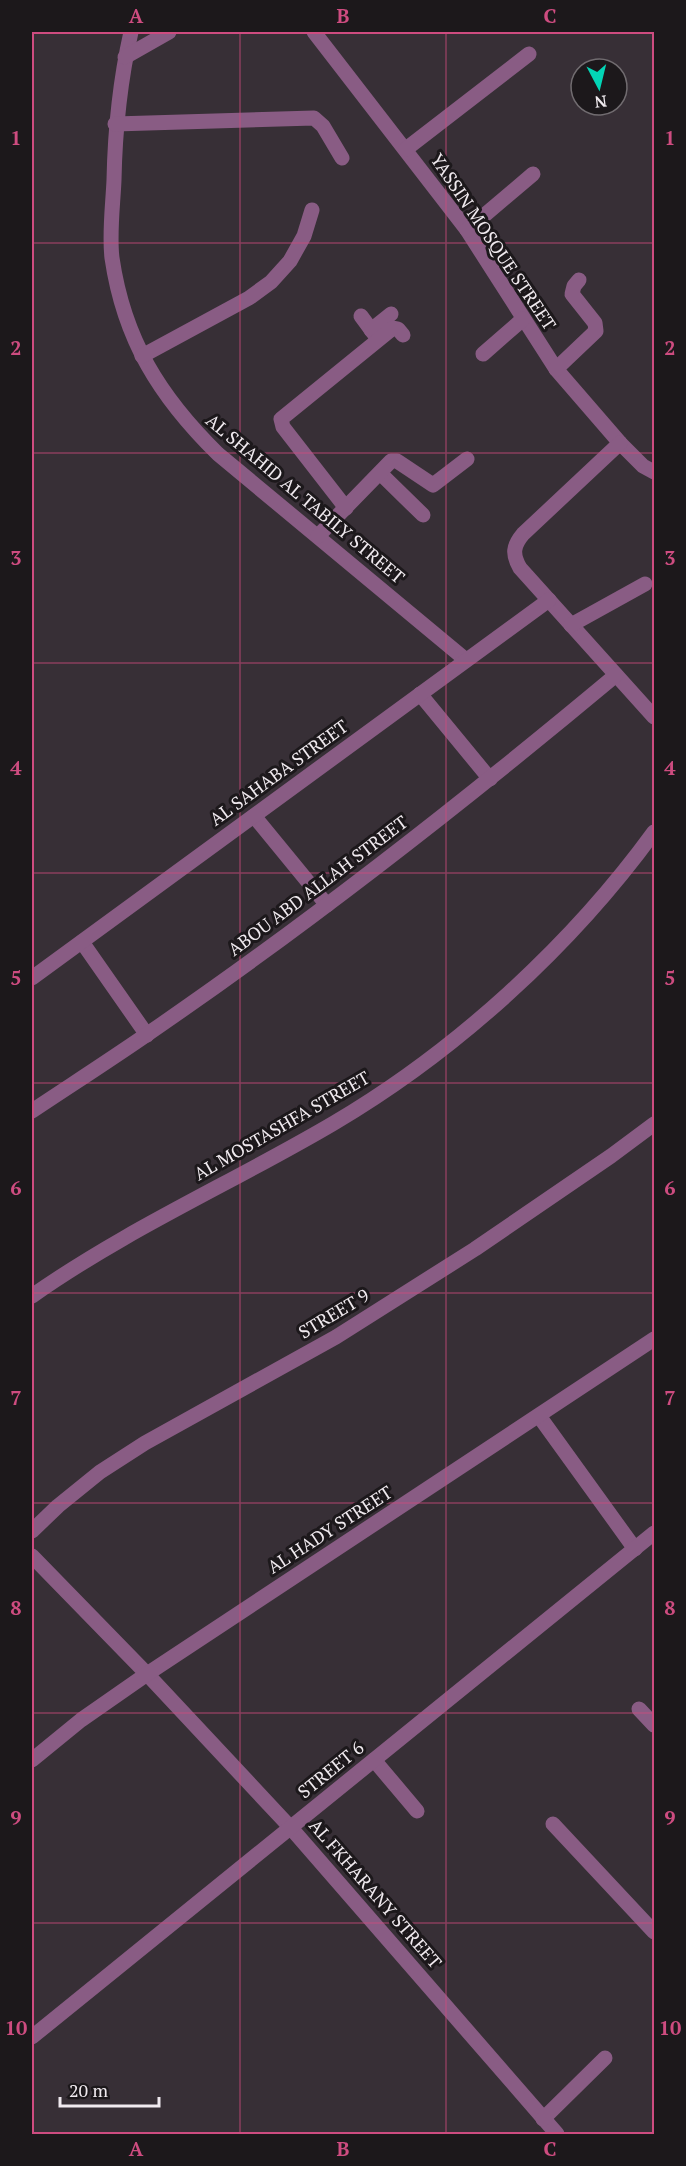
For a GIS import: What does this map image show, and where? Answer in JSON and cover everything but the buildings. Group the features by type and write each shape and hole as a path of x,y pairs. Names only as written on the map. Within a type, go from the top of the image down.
{"street":[{"name":"AL SHAHID AL TABILY STREET","path":"131,32 115,124 112,256 122,307 142,356 163,392 188,424 218,454 466,660"},
{"path":"125,57 169,32"},
{"name":"YASSIN MOSQUE STREET","path":"314,32 467,230 556,369 620,443 643,466 654,472"},
{"path":"406,149 529,54"},
{"path":"115,124 314,118 323,126 342,158"},
{"path":"467,230 533,174"},
{"path":"142,356 249,298 272,282 290,261 299,245 312,210"},
{"path":"556,369 596,331 595,323 572,294 579,280"},
{"path":"346,508 283,427 281,419 375,335 391,314"},
{"path":"361,316 375,335"},
{"path":"483,354 523,319"},
{"path":"375,335 393,328 398,329 404,335"},
{"path":"620,443 523,534 515,544 514,556 519,568 654,717"},
{"path":"318,536 391,461 395,460 435,485 467,459"},
{"path":"380,473 423,515"},
{"path":"571,625 645,584"},
{"name":"AL SAHABA STREET","path":"32,978 549,600"},
{"name":"ABOU ABD ALLAH STREET","path":"32,1111 147,1035 327,905 490,779 616,675"},
{"path":"420,694 490,779"},
{"path":"254,816 327,905"},
{"name":"AL MOSTASHFA STREET","path":"32,1296 151,1222 249,1172 337,1121 422,1065 500,1001 572,930 639,854 654,832"},
{"path":"82,942 147,1035"},
{"name":"STREET 9","path":"32,1531 58,1506 100,1473 145,1443 336,1337 465,1256 654,1124"},
{"name":"AL HADY STREET","path":"32,1760 81,1720 147,1674 654,1339"},
{"path":"539,1416 634,1549"},
{"name":"STREET 6","path":"32,2037 654,1533"},
{"name":"AL FKHARANY STREET","path":"32,1557 147,1674 291,1828 557,2134"},
{"path":"639,1709 654,1725"},
{"path":"374,1760 417,1810"},
{"path":"553,1824 654,1932"},
{"path":"543,2119 605,2058"}]}
